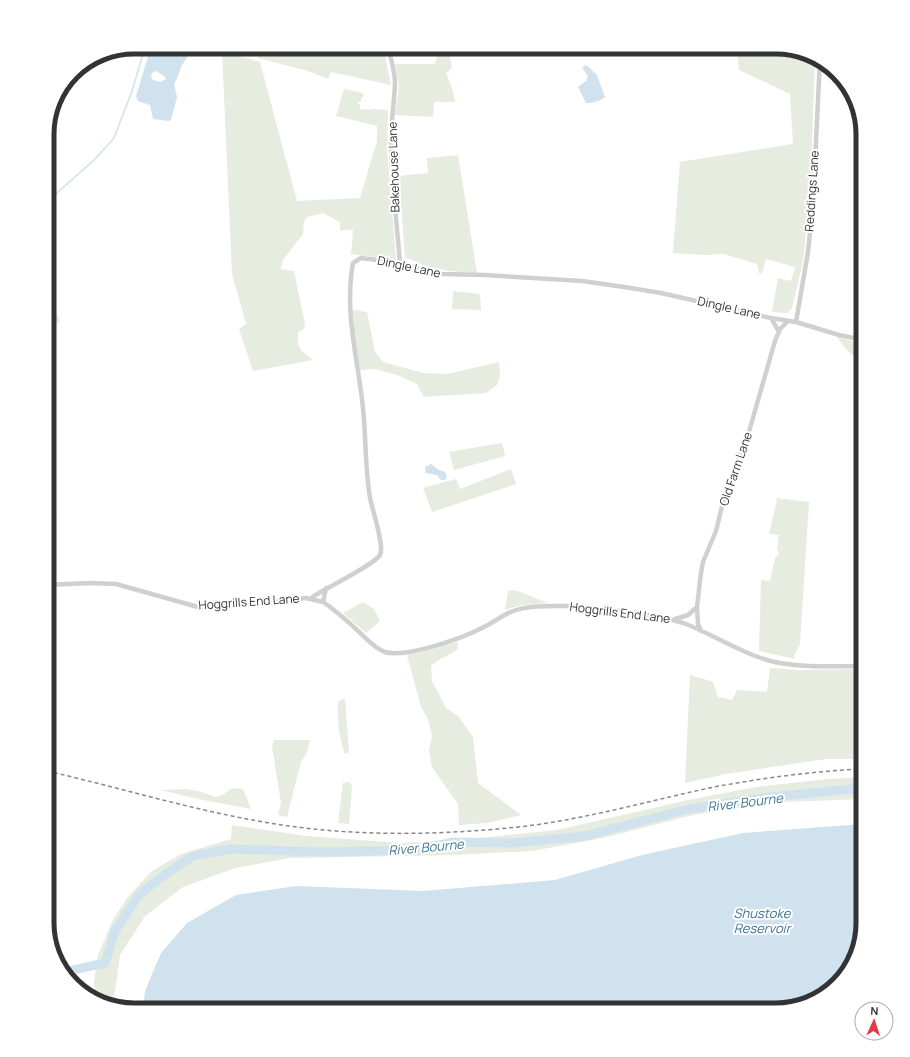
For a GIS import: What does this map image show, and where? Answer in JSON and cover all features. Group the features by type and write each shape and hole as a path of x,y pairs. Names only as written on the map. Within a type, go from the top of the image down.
{"street":[{"name":"Bakehouse Lane","path":"389,54 395,88 391,127 391,149 394,207 400,263"},
{"name":"Reddings Lane","path":"796,322 808,252 812,213 820,68"},
{"name":"Dingle Lane","path":"311,598 371,563 379,555 381,550 368,485 363,407 351,327 353,263 361,258 400,263 432,273 582,281 662,293 771,318 796,322 856,339"},
{"path":"771,318 779,332"},
{"name":"Old Farm Lane","path":"701,631 698,624 697,607 701,573 704,562 716,531 726,490 748,435 779,332 788,321"},
{"name":"Hoggrills End Lane","path":"54,585 89,583 116,584 198,607 240,605 311,598 323,602 380,650 393,653 420,649 464,636 484,627 512,611 548,606 591,607 674,620 741,650 775,662 811,666 856,666"},
{"path":"323,602 326,588"},
{"path":"674,620 688,615 697,607"}],"shaded area":[{"path":"222,54 232,54 260,62 297,201 360,198 377,141 377,126 336,116 344,89 363,93 361,102 358,102 360,109 388,110 387,148 396,260 351,254 353,230 340,230 340,222 323,213 307,217 304,222 303,234 283,260 281,269 294,271 305,325 304,329 298,332 299,346 303,352 313,360 253,371 239,329 246,324 232,274"},
{"path":"259,54 384,54 391,85 331,72 328,79 308,71 258,58"},
{"path":"438,54 449,54 452,68 446,73 453,91 455,102 434,102 433,117 395,115 399,86 395,64 435,64"},
{"path":"738,54 781,54 797,57 815,64 810,200 803,261 792,308 787,313 772,312 778,278 791,281 795,267 766,259 762,274 759,273 757,264 723,254 706,255 673,253 680,162 793,144 790,94 739,70"},
{"path":"458,155 477,273 450,271 425,266 405,257 399,176 428,173 427,158"},
{"path":"453,291 480,294 481,310 452,309"},
{"path":"54,309 55,310 60,321 54,327"},
{"path":"353,310 367,312 375,352 383,362 423,373 447,374 499,362 500,375 497,385 486,393 424,397 417,384 400,376 375,369 360,370 354,335"},
{"path":"837,337 856,342 856,358 851,354"},
{"path":"502,443 505,456 454,470 449,452"},
{"path":"511,469 516,484 432,512 423,488 456,479 460,489"},
{"path":"776,498 809,502 800,644 794,656 795,659 759,651 761,580 770,581 775,558 779,553 777,549 779,535 769,534 777,500"},
{"path":"515,590 548,603 522,605 505,610 508,591"},
{"path":"363,602 374,609 380,621 366,633 343,613"},
{"path":"457,642 458,649 431,666 432,681 446,708 459,717 473,737 478,783 521,815 487,823 459,825 458,804 432,767 429,750 432,736 428,719 421,707 407,655"},
{"path":"770,668 798,670 856,669 856,759 826,759 726,774 685,783 690,675 713,682 718,697 732,700 737,690 767,692"},
{"path":"345,698 349,752 345,754 338,722 338,702"},
{"path":"274,740 310,740 307,752 301,762 287,817 278,815 281,803 272,746"},
{"path":"856,777 856,799 785,802 693,815 603,838 532,851 452,855 290,858 235,868 183,887 145,916 120,955 114,1000 95,992 94,982 98,955 113,920 127,898 152,871 181,854 231,839 232,825 307,836 401,843 468,839 557,830 688,800 756,787"},
{"path":"350,782 352,787 349,824 338,823 343,783"},
{"path":"233,788 243,789 251,809 161,790 186,789 216,797"}],"water":[{"path":"149,54 189,54 182,65 174,84 177,97 171,120 153,119 150,105 138,101 136,96","holes":["156,71 166,79 160,82 153,80 151,76 152,73"]},
{"path":"586,65 597,75 605,97 591,103 586,103 578,87 586,81 588,76 582,68"},
{"path":"431,464 439,470 445,472 447,476 445,480 441,480 437,475 426,473 425,467"},
{"name":"Shustoke Reservoir","path":"856,825 856,928 852,949 845,963 833,980 816,992 802,999 781,1003 144,1003 145,991 161,953 187,923 236,895 296,886 422,891 555,880 642,855 743,833"}],"waterway":[{"path":"54,196 95,159 114,138 132,91 143,54"},
{"name":"River Bourne","path":"70,971 105,963 115,931 139,895 164,875 193,856 230,849 325,852 418,850 453,842 512,843 585,836 688,809 770,797 856,789"}],"railway":[{"path":"54,773 222,814 282,825 312,829 374,833 435,833 497,829 551,823 598,814 714,787 807,773 856,769"}]}
